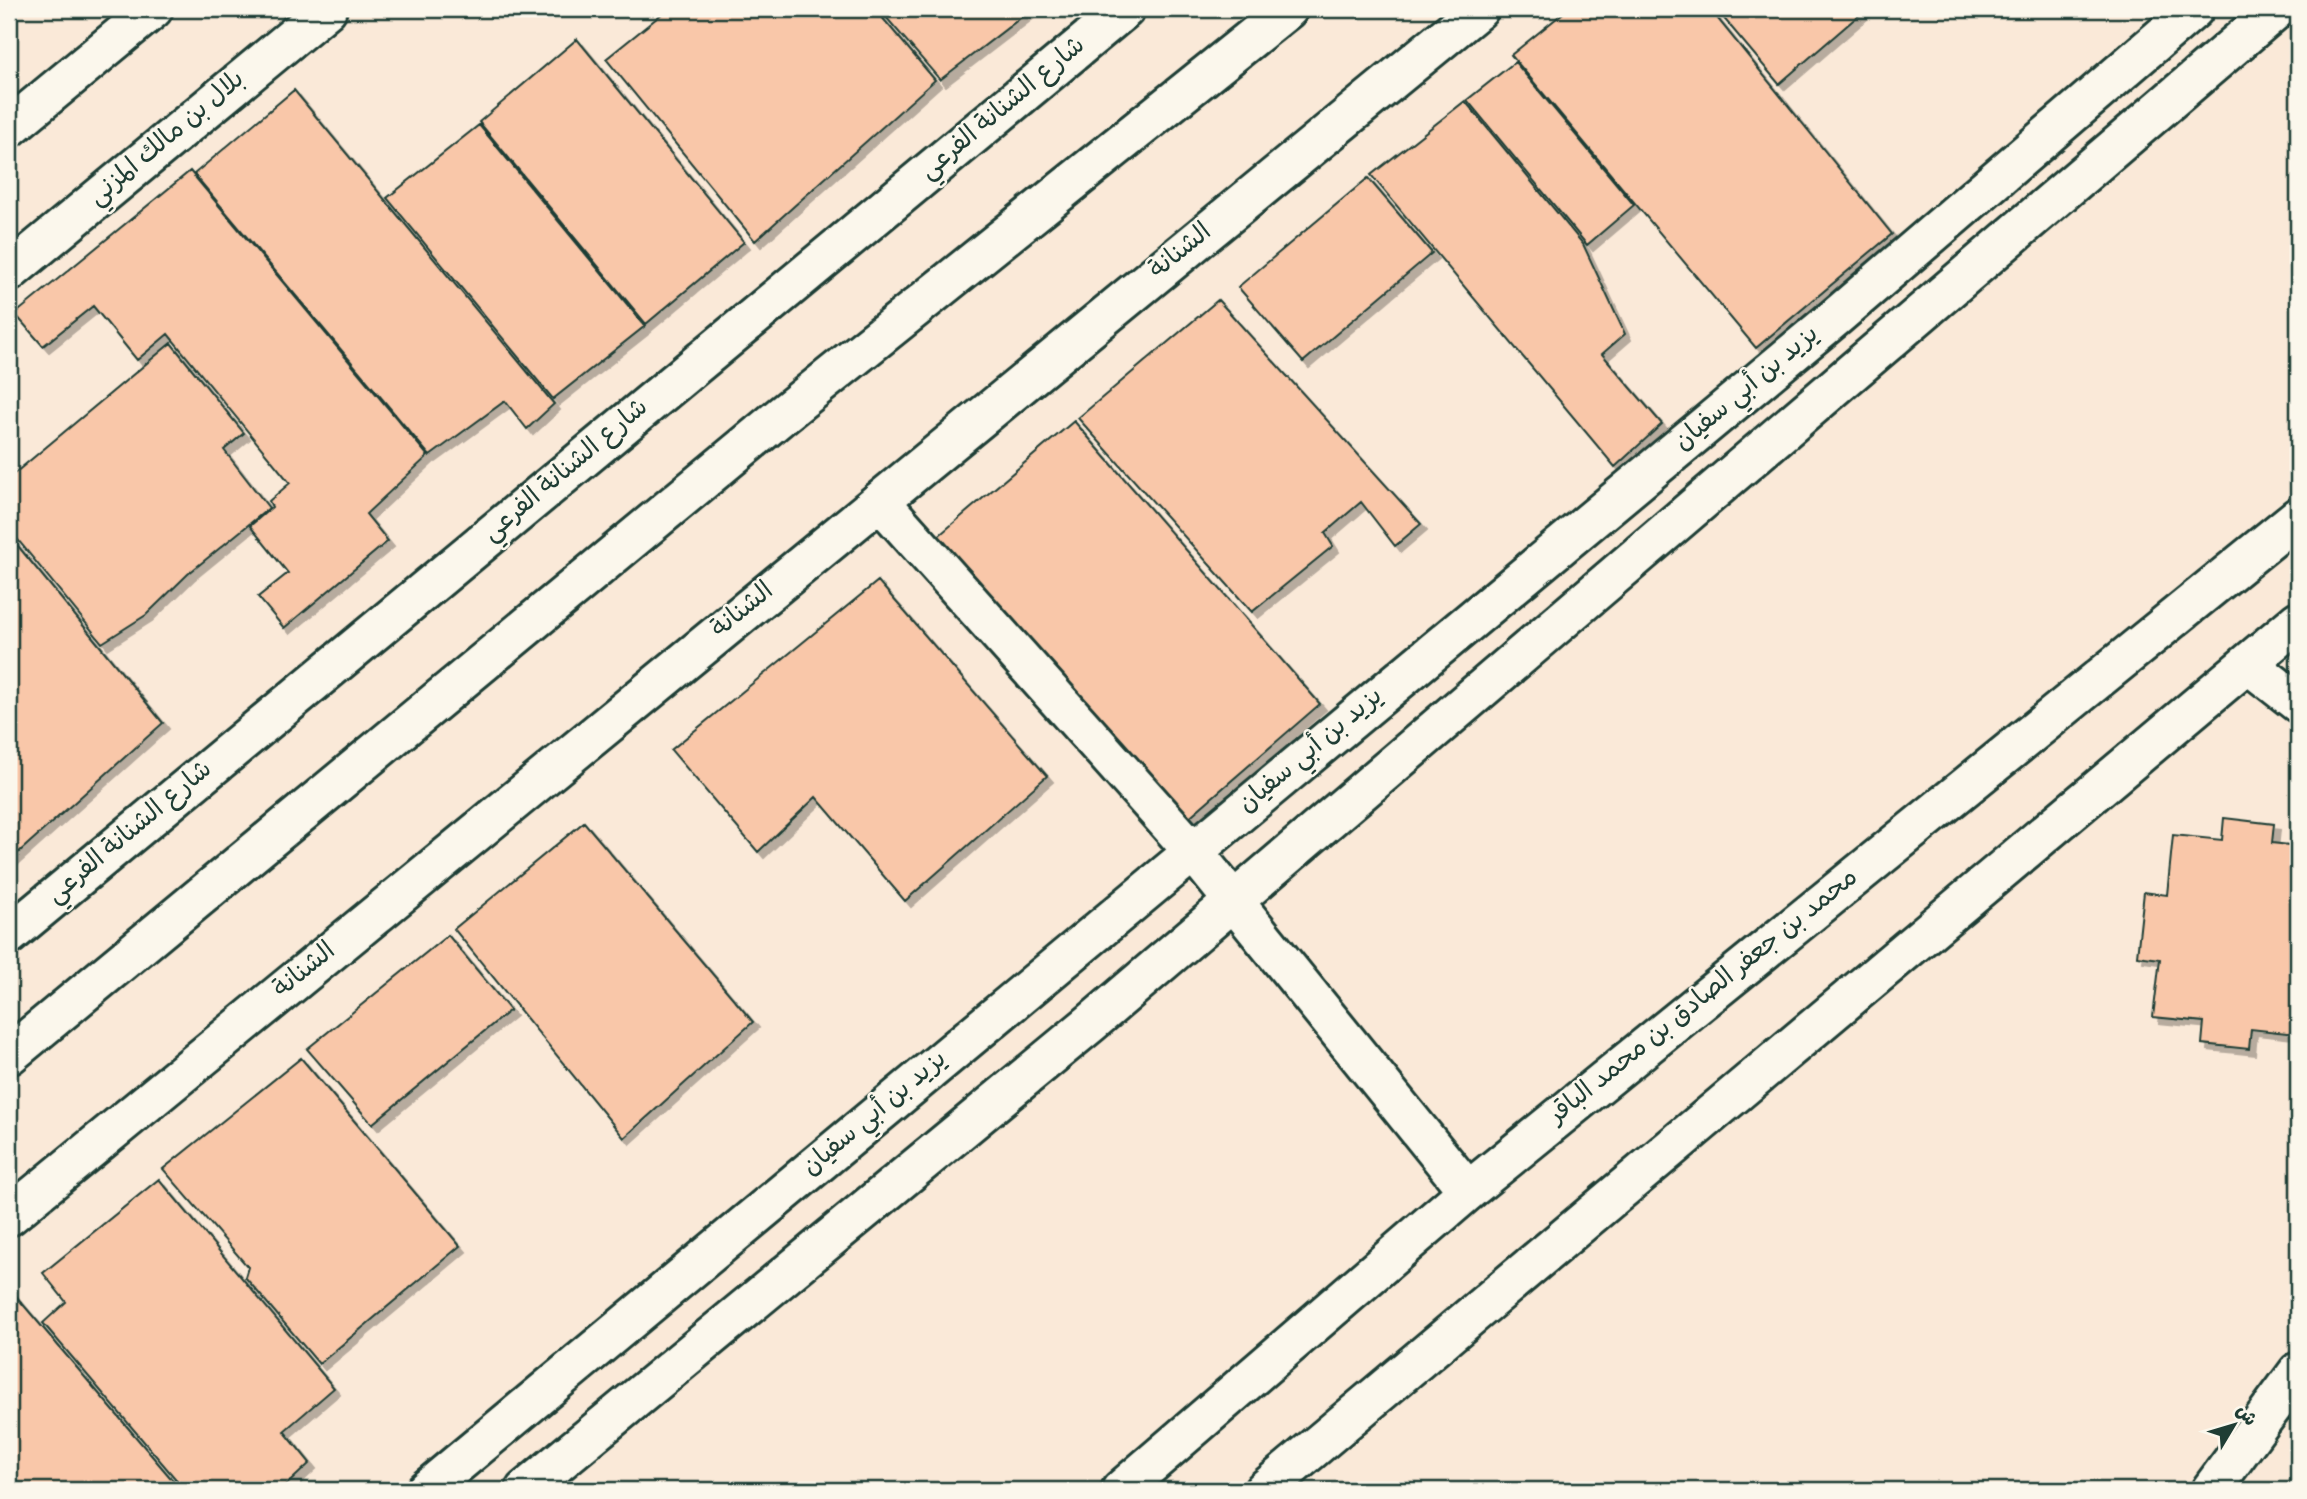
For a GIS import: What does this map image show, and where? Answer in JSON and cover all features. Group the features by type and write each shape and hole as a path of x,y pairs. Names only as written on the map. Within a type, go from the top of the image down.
{"street":[{"path":"9,128 153,9"},
{"name":"بلال بن مالك المزني","path":"9,272 327,9"},
{"name":"شارع الشنانة الفرعي","path":"9,935 1125,9"},
{"path":"9,1055 781,416 1288,9"},
{"name":"الشنانة","path":"9,1216 1479,9"},
{"name":"يزيد بن أبي سفيان","path":"426,1490 1837,316 2194,9"},
{"name":"يزيد بن أبي سفيان","path":"525,1490 1081,1031 2277,9"},
{"path":"880,501 1193,851 1468,1191"},
{"name":"محمد بن جعفر الصادق بن محمد الباقر","path":"1121,1490 1468,1191 2298,517"},
{"path":"1264,1490 2298,621"},
{"path":"2248,664 2298,703"},
{"path":"2211,1490 2298,1372"}],"shaded area":[{"path":"9,9 2298,9 2298,1490 9,1490"}],"building":[{"path":"668,9 875,9 935,80 755,241 606,59"},
{"path":"879,9 1032,9 940,80"},
{"path":"1568,9 1710,9 1892,234 1756,348 1511,55"},
{"path":"1716,9 1866,9 1779,84"},
{"path":"577,39 744,242 646,324 479,122"},
{"path":"1515,62 1634,205 1587,245 1467,100"},
{"path":"294,90 554,404 527,429 505,401 430,456 194,174"},
{"path":"1465,101 1583,244 1625,334 1602,354 1662,424 1615,467 1371,175"},
{"path":"479,125 645,326 553,399 387,198"},
{"path":"190,171 428,456 366,514 388,541 284,628 258,597 288,573 250,526 272,507 269,501 290,483 168,334 137,360 93,306 43,346 15,314"},
{"path":"1368,178 1432,253 1303,362 1238,287"},
{"path":"1218,300 1421,524 1395,546 1361,502 1325,533 1333,546 1252,612 1078,418"},
{"path":"171,343 244,433 224,450 269,508 188,574 146,615 102,643 9,529 9,478"},
{"path":"1074,421 1320,704 1179,826 930,543"},
{"path":"9,535 163,723 9,861"},
{"path":"878,581 1047,776 905,901 816,797 758,852 671,750"},
{"path":"2224,818 2274,824 2272,843 2298,846 2298,1031 2297,1034 2251,1029 2249,1049 2202,1044 2204,1022 2153,1017 2160,959 2137,956 2144,892 2167,895 2173,835 2222,840"},
{"path":"584,822 753,1022 624,1138 454,929"},
{"path":"448,935 510,1010 372,1124 307,1049"},
{"path":"301,1058 460,1246 319,1364 245,1277 248,1267 163,1169"},
{"path":"159,1179 334,1388 284,1431 310,1463 281,1490 185,1490 43,1323 66,1302 43,1273"},
{"path":"9,1288 181,1490 9,1490"}]}
